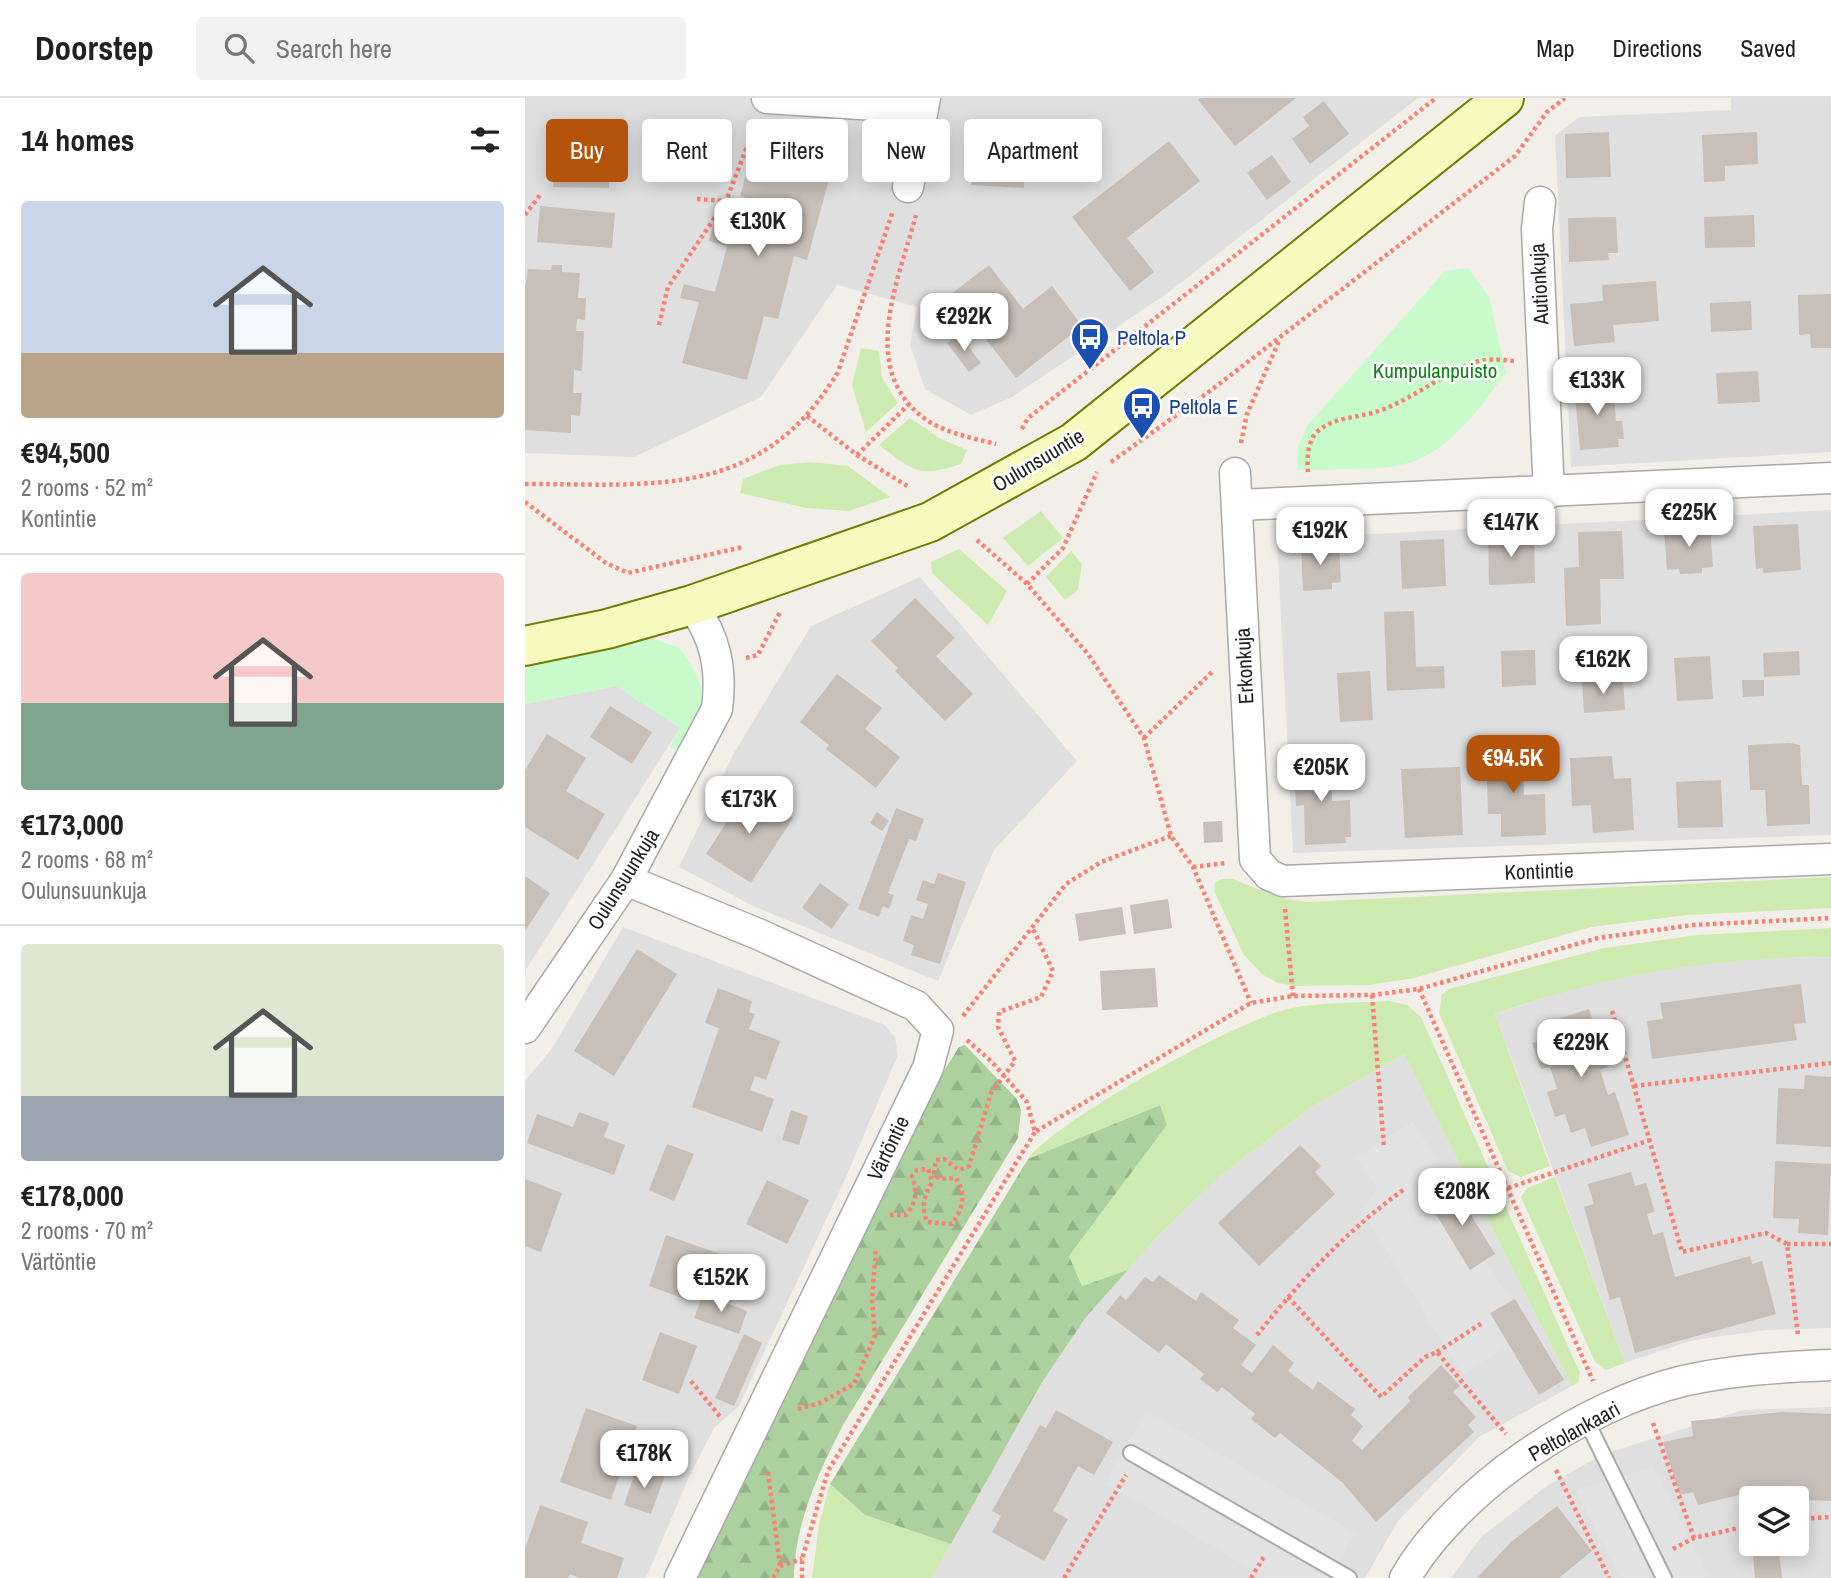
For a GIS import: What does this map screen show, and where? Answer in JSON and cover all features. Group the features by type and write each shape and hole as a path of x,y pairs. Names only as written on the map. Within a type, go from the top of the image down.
{"main road":[{"name":"Oulunsuuntie","path":"525,646 607,629 692,605 930,522 1074,442 1504,98"}],"street":[{"path":"759,105 923,103 908,187"},
{"name":"Autionkuja","path":"1540,202 1537,229 1549,493"},
{"name":"Erkonkuja","path":"1235,473 1255,859 1269,875 1283,881"},
{"path":"1238,505 1549,493 1831,478"},
{"name":"Oulunsuunkuja","path":"525,1028 626,880 717,709 720,685 709,629 692,605"},
{"name":"Kontintie","path":"1283,881 1831,859"},
{"path":"626,880 758,934 916,1006 938,1030"},
{"name":"Värtöntie","path":"680,1578 927,1068 938,1030"},
{"name":"Peltolankaari","path":"1405,1578 1437,1534 1476,1496 1548,1441 1596,1414 1681,1382 1762,1367 1831,1365"}],"lane":[{"path":"1596,1414 1664,1578"},
{"path":"1134,1454 1349,1578"}],"path":[{"path":"1016,438 1028,418 1436,98"},
{"path":"659,325 668,287 726,201 750,139 759,105"},
{"path":"908,187 916,213 885,344 893,380 908,404 926,420 950,431 999,445"},
{"path":"525,484 672,484 717,474 754,457 781,439 807,416 838,372 897,202 908,187"},
{"path":"525,215 540,195"},
{"path":"697,199 726,201"},
{"path":"1235,473 1247,414 1264,370 1282,337"},
{"path":"1310,502 1307,455 1314,434 1328,423 1375,412 1430,388 1468,364 1490,359 1543,363"},
{"path":"857,455 908,404"},
{"path":"807,416 857,455 909,488"},
{"path":"1027,584 1063,548 1097,472"},
{"path":"525,502 605,563 628,573 747,545"},
{"path":"977,540 1027,584 1088,654 1145,738 1171,836 1192,867 1251,1003"},
{"path":"1145,738 1242,639"},
{"path":"938,1030 967,1014 1066,884 1101,862 1171,836"},
{"path":"1283,881 1293,996"},
{"path":"802,1578 803,1559 828,1471 1035,1132 1251,1003 1293,996 1372,995 1419,989 1598,938 1693,925 1831,918"},
{"path":"879,1221 889,1216 906,1215 917,1197 912,1176 917,1170 927,1169 932,1182 924,1196 922,1210 927,1222 952,1224 964,1206 962,1188 956,1178 939,1179 934,1173 936,1160 944,1158 959,1170 969,1166 991,1093 1015,1061 998,1027 999,1012 1041,997 1053,971 1033,927"},
{"path":"1419,989 1508,1188 1596,1414"},
{"path":"1372,995 1384,1149"},
{"path":"1612,1011 1682,1252 1766,1233 1787,1244 1831,1244"},
{"path":"938,1030 962,1036 1003,1075 1027,1102 1035,1132"},
{"path":"1634,1086 1831,1063"},
{"path":"1508,1188 1650,1140"},
{"path":"1257,1335 1288,1297 1365,1217 1406,1188"},
{"path":"793,1411 820,1403 854,1384 875,1336 872,1299 877,1244"},
{"path":"1787,1244 1799,1340"},
{"path":"1288,1297 1381,1397 1425,1357 1482,1323"},
{"path":"1437,1352 1508,1437"},
{"path":"691,1381 730,1427 748,1436"},
{"path":"1652,1420 1694,1538"},
{"path":"1064,1578 1134,1454"},
{"path":"767,1462 780,1566 773,1578"},
{"path":"1554,1466 1609,1578"},
{"path":"1809,1518 1831,1517"},
{"path":"1654,1559 1694,1538 1739,1528"},
{"path":"780,1566 803,1559"}],"shaded area":[{"path":"525,98 1418,98 1165,295 1012,397 971,415 925,389 910,344 917,307 837,285 761,397 634,457 525,453"},
{"path":"1731,98 1831,98 1831,452 1571,467 1555,136 1579,117 1731,110"},
{"path":"1831,510 1831,835 1293,853 1277,539"},
{"path":"920,577 1077,761 994,850 938,981 753,906 679,867 734,753 811,626"},
{"path":"616,686 680,728 525,971 525,704"},
{"path":"623,927 885,1025 895,1037 898,1055 846,1177 739,1406 714,1428 689,1477 646,1578 525,1578 525,1081 553,1047"},
{"path":"1831,957 1831,1328 1768,1330 1690,1341 1625,1363 1495,1014 1571,989 1657,970 1747,959"},
{"path":"1404,1054 1572,1386 1479,1437 1398,1521 1365,1578 932,1578 1041,1384 1086,1317 1159,1235 1221,1175 1310,1108"},
{"path":"1413,1122 1453,1186 1428,1202 1470,1269 1486,1260 1510,1300 1490,1314 1509,1346 1463,1375 1361,1210 1377,1189 1356,1157"},
{"path":"1831,1407 1831,1578 1451,1578 1481,1537 1548,1485 1604,1454 1743,1410"},
{"path":"1147,1411 1355,1533 1329,1578 1266,1578 1105,1483"},
{"path":"1653,1467 1708,1578 1620,1578 1575,1490"}],"green space":[{"name":"Kumpulanpuisto","path":"1468,268 1489,297 1506,373 1473,415 1448,441 1418,460 1376,468 1297,470 1298,447 1307,426 1445,271"},
{"path":"861,348 879,351 882,378 898,403 866,432 852,385"},
{"path":"910,418 941,439 967,450 961,464 935,471 917,470 879,445"},
{"path":"811,462 848,466 890,497 849,511 806,508 740,493 743,479 780,465"},
{"path":"1041,511 1063,538 1028,566 1003,538"},
{"path":"959,549 1007,591 988,625 932,573 931,562"},
{"path":"1071,551 1082,564 1078,590 1065,600 1046,577"},
{"path":"643,636 678,647 697,676 701,688 700,712 681,754 670,747 680,728 616,686 525,704 525,665"},
{"path":"1831,877 1831,908 1687,915 1591,927 1414,978 1369,985 1296,986 1278,983 1262,974 1244,955 1214,891 1215,883 1222,879 1233,879 1281,898 1306,902"},
{"path":"1831,928 1831,957 1745,960 1660,971 1577,989 1495,1014 1550,1166 1521,1177 1508,1171 1439,1013 1442,994 1449,989 1604,948 1698,935"},
{"path":"1389,1001 1407,1005 1421,1017 1580,1373 1578,1383 1572,1386 1404,1054 1310,1108 1221,1175 1159,1235 1128,1270 1082,1286 1069,1256 1167,1125 1159,1105 1028,1159 1045,1142 1074,1120 1152,1072 1194,1049 1268,1015 1304,1006"},
{"path":"965,1045 1017,1099 1021,1110 1018,1138 843,1425 809,1499 795,1557 794,1578 697,1578 942,1074 959,1047"},
{"path":"1160,1105 1167,1125 1069,1256 1082,1286 1128,1270 1086,1317 1041,1384 951,1544 865,1515 830,1484 1028,1159"},
{"path":"1555,1177 1625,1363 1606,1370 1595,1362 1521,1197 1527,1188"},
{"path":"830,1484 865,1515 951,1544 932,1578 812,1578 819,1524"}],"building":[{"path":"1296,98 1235,146 1198,100"},
{"path":"1324,101 1349,134 1310,164 1292,139 1309,126 1303,117"},
{"path":"1609,132 1611,177 1566,178 1565,134"},
{"path":"1757,132 1758,164 1725,166 1725,181 1704,182 1702,135"},
{"path":"1169,141 1200,181 1127,238 1154,272 1130,291 1072,217"},
{"path":"1272,155 1291,182 1267,200 1247,173"},
{"path":"746,174 746,182 828,182 807,260 794,256 778,319 764,316 747,380 682,363 699,302 680,298 684,284 715,292 727,246 709,241 714,223 749,232 758,200 740,196"},
{"path":"553,182 609,182 609,188 553,187"},
{"path":"971,182 1024,182 1024,188 971,185"},
{"path":"540,206 615,213 612,248 537,242"},
{"path":"1754,215 1755,247 1705,248 1704,217"},
{"path":"1616,217 1618,253 1608,253 1609,260 1569,262 1568,218"},
{"path":"552,265 562,265 562,272 580,273 578,298 586,298 585,320 577,319 576,331 584,331 582,371 574,370 573,393 582,393 580,416 571,415 571,433 525,430 525,286 528,269 551,270"},
{"path":"989,265 1023,309 1052,286 1082,326 1016,378 951,294"},
{"path":"1656,281 1659,321 1613,325 1615,342 1574,346 1570,304 1603,301 1602,285"},
{"path":"1831,294 1831,348 1811,348 1810,334 1799,335 1798,295"},
{"path":"1751,301 1752,330 1711,332 1710,303"},
{"path":"959,334 981,363 969,372 947,343"},
{"path":"1758,371 1760,402 1718,404 1716,373"},
{"path":"1613,382 1616,421 1622,421 1624,439 1618,439 1619,447 1580,450 1574,386"},
{"path":"1798,524 1801,570 1763,573 1763,568 1756,569 1753,526"},
{"path":"1710,526 1713,567 1702,568 1702,573 1680,574 1679,569 1667,570 1664,529"},
{"path":"1622,531 1624,579 1600,579 1601,624 1566,626 1564,568 1579,567 1578,532"},
{"path":"1534,534 1535,583 1489,585 1488,535"},
{"path":"1444,539 1446,586 1402,589 1400,541"},
{"path":"1339,545 1341,582 1332,583 1332,589 1303,591 1301,546"},
{"path":"915,598 955,638 936,656 973,694 945,721 895,671 898,668 871,641"},
{"path":"1414,611 1416,667 1444,666 1445,688 1387,691 1384,612"},
{"path":"1535,650 1536,685 1502,687 1501,651"},
{"path":"1799,651 1800,675 1764,677 1763,653"},
{"path":"1710,656 1713,699 1677,701 1674,658"},
{"path":"1370,671 1373,720 1340,722 1337,673"},
{"path":"837,674 882,708 865,729 900,757 876,788 826,749 829,745 800,722"},
{"path":"1623,679 1625,710 1584,713 1582,681"},
{"path":"1742,680 1764,680 1764,696 1743,697"},
{"path":"610,706 652,732 632,764 590,737"},
{"path":"547,734 586,758 566,791 605,814 578,860 525,827 525,770"},
{"path":"1748,745 1800,745 1802,785 1809,785 1810,824 1767,826 1765,790 1750,790"},
{"path":"1522,747 1524,795 1545,794 1546,835 1501,837 1501,814 1488,814 1486,748"},
{"path":"1612,756 1614,779 1631,778 1634,830 1593,833 1591,805 1572,806 1570,758"},
{"path":"1331,759 1332,801 1350,800 1351,837 1345,837 1346,843 1305,845 1304,805 1296,806 1294,761"},
{"path":"1460,767 1463,835 1405,838 1401,769"},
{"path":"1721,780 1723,827 1678,828 1676,782"},
{"path":"748,789 793,818 751,883 706,854"},
{"path":"896,808 924,819 916,841 909,839 888,893 894,895 889,909 883,906 879,917 858,909"},
{"path":"877,812 889,821 882,831 870,823"},
{"path":"1222,821 1223,842 1204,843 1203,822"},
{"path":"938,873 966,882 940,964 911,955 914,945 903,941 911,915 923,919 928,904 916,900 923,880 934,884"},
{"path":"525,876 550,893 525,931"},
{"path":"820,883 849,904 832,929 802,908"},
{"path":"1168,899 1172,928 1134,934 1130,905"},
{"path":"1122,907 1126,934 1079,941 1075,914"},
{"path":"637,949 677,974 614,1076 574,1051"},
{"path":"1155,968 1158,1007 1102,1010 1100,971"},
{"path":"1801,984 1806,1023 1794,1024 1797,1040 1652,1059 1647,1021 1663,1019 1660,1003"},
{"path":"718,988 752,1001 749,1012 755,1014 749,1029 780,1041 766,1080 755,1076 750,1090 774,1099 762,1132 692,1107 719,1028 705,1023"},
{"path":"1589,1009 1608,1067 1600,1070 1608,1095 1615,1092 1629,1135 1591,1147 1585,1128 1571,1133 1565,1114 1555,1117 1547,1092 1557,1089 1550,1067 1541,1069 1532,1043 1556,1035 1551,1021"},
{"path":"1805,1075 1831,1077 1831,1147 1776,1144 1778,1088 1804,1089"},
{"path":"791,1110 808,1116 799,1145 782,1140"},
{"path":"579,1112 609,1123 604,1137 625,1145 614,1175 527,1143 537,1114 573,1127"},
{"path":"667,1144 694,1154 674,1201 649,1190"},
{"path":"1300,1145 1321,1166 1315,1172 1335,1194 1259,1266 1218,1223"},
{"path":"1775,1161 1831,1164 1828,1235 1798,1233 1799,1219 1773,1218"},
{"path":"1631,1172 1635,1186 1646,1183 1655,1212 1647,1214 1653,1235 1663,1232 1675,1277 1750,1256 1752,1264 1762,1261 1776,1314 1635,1353 1620,1297 1610,1300 1584,1207 1594,1204 1588,1184"},
{"path":"525,1179 562,1193 541,1252 525,1246"},
{"path":"767,1180 809,1200 787,1244 746,1224"},
{"path":"1453,1186 1495,1254 1470,1270 1428,1201"},
{"path":"666,1235 729,1257 716,1295 690,1286 685,1299 649,1286"},
{"path":"1159,1275 1196,1301 1201,1292 1239,1320 1233,1328 1256,1345 1241,1365 1252,1373 1273,1345 1294,1363 1288,1371 1313,1390 1318,1381 1355,1409 1351,1415 1363,1426 1352,1441 1362,1450 1410,1401 1408,1397 1441,1365 1460,1386 1453,1392 1476,1417 1468,1425 1474,1432 1376,1522 1343,1483 1280,1433 1275,1438 1251,1419 1255,1414 1222,1387 1217,1392 1200,1379 1204,1374 1166,1344 1159,1353 1106,1313 1120,1295 1126,1300 1145,1277 1153,1282"},
{"path":"703,1294 747,1311 739,1334 694,1318"},
{"path":"1515,1299 1564,1380 1539,1395 1490,1313"},
{"path":"660,1332 697,1346 679,1394 642,1380"},
{"path":"744,1334 762,1343 734,1406 715,1398"},
{"path":"586,1408 637,1426 611,1500 560,1482"},
{"path":"1056,1410 1113,1442 1094,1475 1078,1466 1053,1511 1068,1519 1044,1561 992,1532 1001,1516 992,1511 1040,1425 1046,1428"},
{"path":"1782,1412 1831,1414 1831,1501 1809,1500 1809,1486 1739,1486 1739,1495 1698,1505 1693,1492 1680,1495 1663,1442 1693,1436 1691,1421"},
{"path":"637,1466 665,1475 651,1514 624,1505"},
{"path":"540,1505 588,1522 581,1543 624,1558 617,1578 580,1578 570,1574 568,1578 525,1578 525,1549"},
{"path":"1557,1506 1592,1551 1559,1578 1477,1578 1511,1542"},
{"path":"1753,1556 1779,1556 1782,1578 1755,1578"}],"place":[{"name":"Peltola P","path":"1090,371"},
{"name":"Peltola E","path":"1142,440"}]}
